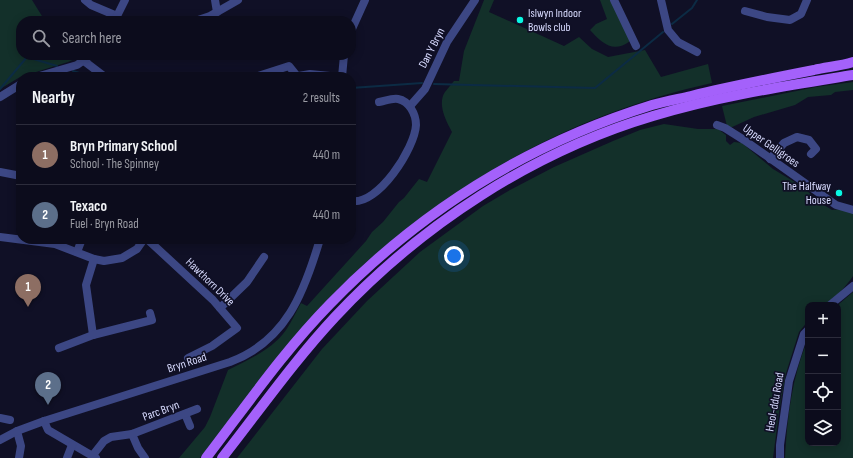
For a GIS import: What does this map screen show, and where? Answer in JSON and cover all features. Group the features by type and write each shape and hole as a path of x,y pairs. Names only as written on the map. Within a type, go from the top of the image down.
{"main road":[{"path":"206,458 274,370 329,305 398,241 447,204 488,177 566,136 654,104 853,62"},
{"path":"222,458 297,362 350,301 385,268 418,241 451,216 494,188 530,167 574,146 653,116 728,97 853,75"}],"street":[{"path":"85,0 111,16"},
{"path":"117,16 125,0"},
{"path":"215,0 218,12"},
{"path":"208,16 238,0"},
{"path":"356,20 365,0"},
{"name":"Dan Y Bryn","path":"410,106 425,89 447,42 475,0"},
{"path":"614,0 636,46"},
{"path":"661,0 668,30 678,42 697,52"},
{"path":"745,11 767,17 790,20 801,14 807,0"},
{"path":"53,72 70,67 84,60"},
{"path":"90,60 101,72"},
{"path":"342,72 343,60"},
{"path":"270,72 289,66 293,72"},
{"path":"0,97 16,87"},
{"path":"356,201 361,201 374,194 392,175 408,148 416,125 415,116 410,106 398,99 380,102"},
{"name":"Upper Gelligroes","path":"717,125 744,140 836,205 853,210"},
{"path":"770,159 784,143 797,137 809,140 816,148 812,154"},
{"path":"0,172 16,175"},
{"path":"0,237 16,239"},
{"path":"55,244 94,259 104,261 122,258 137,249 141,244"},
{"path":"77,252 80,244"},
{"name":"Hawthorn Drive","path":"150,244 220,308 237,328 212,346 188,358"},
{"name":"Bryn Road","path":"0,440 17,431 44,421 201,372 239,358 258,348 285,322 298,299 318,244"},
{"path":"220,308 247,282 264,257"},
{"path":"93,335 86,285 94,259"},
{"path":"834,302 853,286"},
{"path":"59,348 93,335 152,320 150,313"},
{"name":"Heol-ddu Road","path":"780,458 780,446 789,381 805,333"},
{"name":"Parc Bryn","path":"95,456 104,442 111,437 132,434 197,409"},
{"path":"186,414 190,426"},
{"path":"0,418 10,420"},
{"path":"44,421 48,430 95,456"},
{"path":"17,431 21,446 19,458"},
{"name":"Parc Bryn","path":"132,434 138,448 146,458"},
{"path":"67,458 72,444"}],"green space":[{"path":"0,0 32,0 42,16 16,16 16,60 72,60 36,72 16,72 16,79 0,89"},
{"path":"484,0 494,0 489,12 564,46 579,37 592,49 608,57 645,50 661,77 708,64 712,83 671,93 592,120 518,155 447,199 391,241 340,288 279,356 200,458 179,458 205,427 228,370 252,358 274,343 286,330 301,303 307,306 366,241 372,232 383,222 419,179 427,182 452,132 443,112 443,97 454,81 459,81 464,51"},
{"path":"600,0 611,0 630,41 624,45 613,47 603,43 590,30 596,24 607,19"},
{"path":"853,82 853,90 835,92 831,95 808,97 795,105 754,117 730,128 727,126 722,106 816,87"},
{"path":"664,124 698,129 718,129 726,135 726,141 730,145 734,142 742,143 773,169 803,187 819,202 832,210 841,209 853,213 853,276 828,302 805,302 805,325 799,332 786,373 773,458 237,458 322,349 367,301 420,252 483,206 510,190 554,167 640,130"},
{"path":"853,292 853,458 785,458 791,397 805,346 805,446 841,446 841,302"}],"waterway":[{"path":"672,24 692,8 697,0"},
{"path":"434,84 595,88 663,32"},
{"path":"0,89 24,60"},
{"path":"37,60 57,66"},
{"path":"356,88 422,83"}],"place":[{"name":"Islwyn Indoor Bowls club","path":"520,20"},
{"name":"The Halfway House","path":"839,193"},
{"name":"Bryn Primary School","path":"28,307"},
{"name":"Texaco","path":"48,405"}]}
